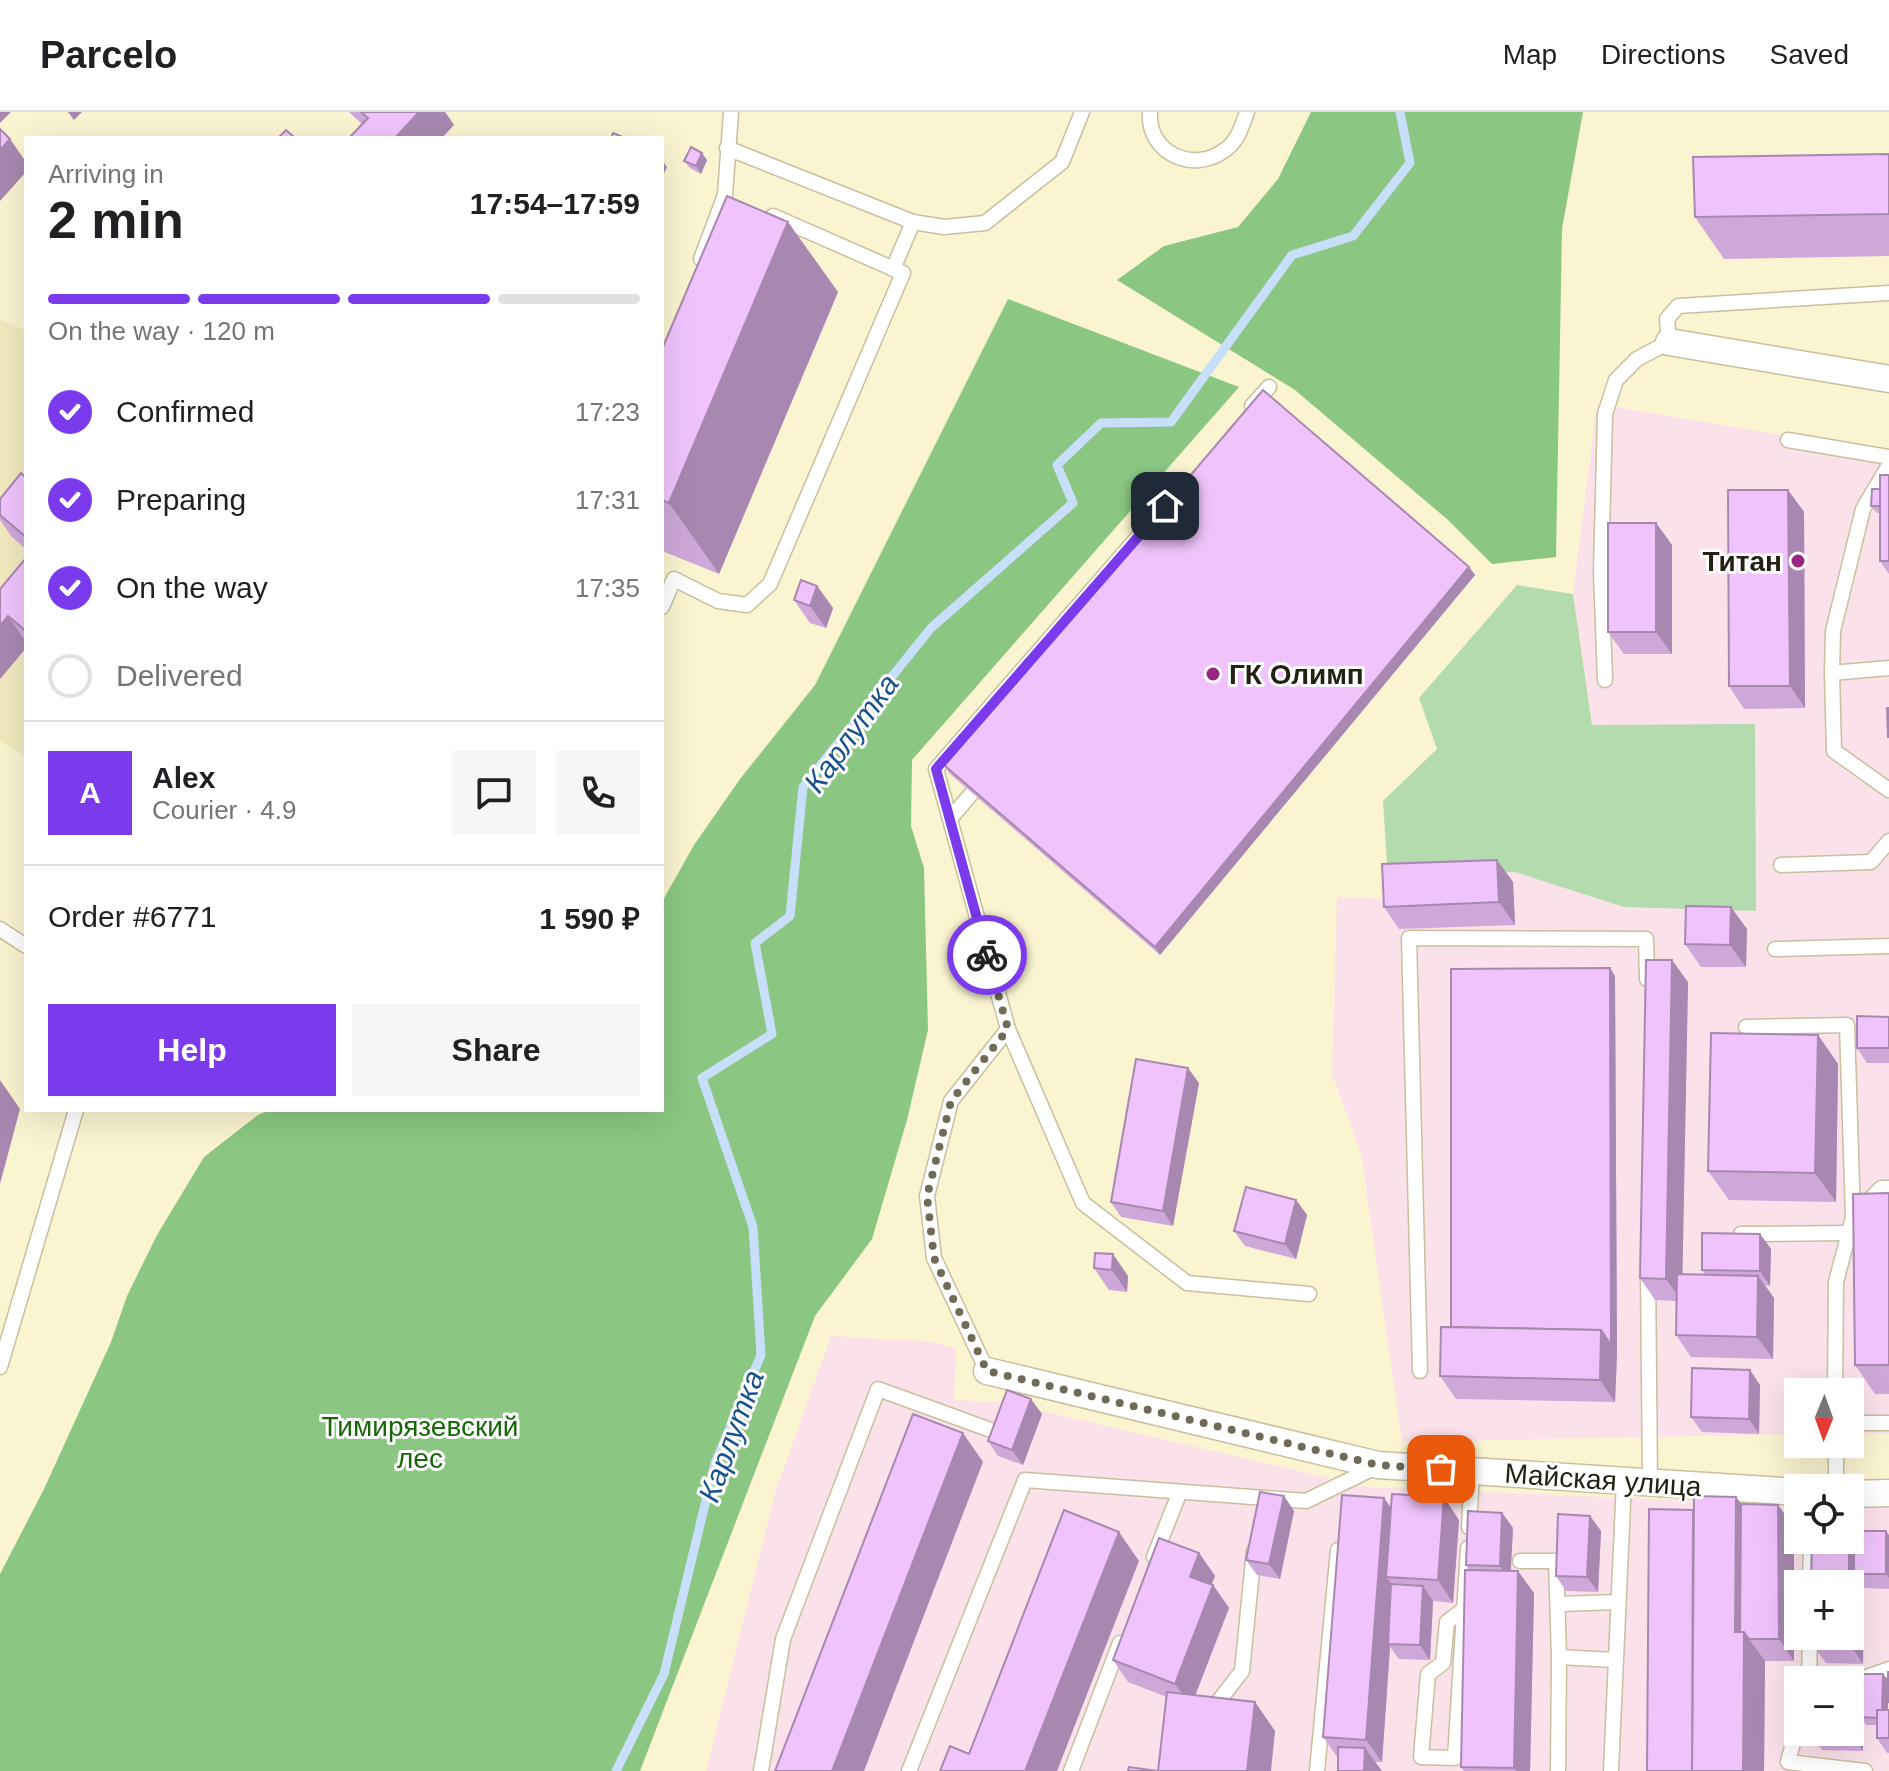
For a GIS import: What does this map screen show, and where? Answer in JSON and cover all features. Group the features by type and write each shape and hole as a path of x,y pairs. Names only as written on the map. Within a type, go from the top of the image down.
{"street":[{"path":"1669,342 1889,379"},
{"name":"Майская улица","path":"987,1371 1378,1465 1784,1491"},
{"path":"1864,1494 1889,1493"}],"lane":[{"path":"693,278 739,201 727,148 731,112"},
{"path":"727,148 913,222 944,227 985,223 1062,162 1082,112"},
{"path":"1150,112 1153,136 1163,148 1178,159 1197,162 1226,150 1236,140 1247,112"},
{"path":"664,597 668,576 718,601 747,605 770,584 903,273 739,201"},
{"path":"893,269 913,222"},
{"path":"1605,680 1601,572 1605,414 1616,380 1637,359 1669,342 1667,319 1678,306 1889,293"},
{"path":"1238,422 1269,387"},
{"path":"1788,440 1889,457"},
{"path":"1889,465 1863,509 1833,631 1832,673 1834,751 1889,790"},
{"path":"1154,518 936,769 1008,1029 1083,1203 1187,1283 1309,1294"},
{"path":"1832,673 1889,668"},
{"path":"950,819 972,793"},
{"path":"1781,865 1871,862 1889,841"},
{"path":"0,929 24,945"},
{"path":"1420,1371 1409,938 1646,939 1647,1001"},
{"path":"1775,949 1889,946"},
{"path":"1746,1027 1847,1025 1853,1217 1836,1282 1835,1378"},
{"path":"987,1371 934,1258 927,1196 951,1101 1008,1029"},
{"path":"0,1367 75,1112"},
{"path":"1853,1217 1881,1188 1889,1188"},
{"path":"1720,1234 1849,1233"},
{"path":"1611,1771 1617,1602 1637,1482 1648,1251"},
{"path":"761,1771 783,1639 878,1389 999,1433"},
{"path":"1864,1423 1889,1423"},
{"path":"909,1771 1025,1480 1179,1494 1306,1501 1344,1490 1378,1465"},
{"path":"1464,1609 1447,1622 1443,1663 1428,1674 1421,1757 1455,1758 1464,1609 1472,1472"},
{"path":"1146,1576 1179,1494"},
{"path":"1258,1514 1260,1499"},
{"path":"1317,1771 1340,1528"},
{"path":"1195,1714 1208,1716 1242,1671 1257,1530"},
{"path":"1520,1561 1556,1561 1558,1771"},
{"path":"1558,1604 1617,1602"},
{"path":"1071,1771 1125,1632"},
{"path":"1559,1657 1615,1660"},
{"path":"1864,1678 1889,1669"},
{"path":"1793,1746 1788,1766 1865,1771"}],"shaded area":[{"path":"0,320 24,329 24,755 0,741"},
{"path":"1597,404 1889,453 1889,1433 1864,1433 1864,1378 1784,1378 1784,1434 1402,1442 1361,1153 1332,1074 1337,897 1390,899 1388,879 1515,872 1624,907 1573,594"},
{"path":"831,1336 934,1342 956,1349 954,1400 1019,1403 1367,1487 1784,1504 1784,1554 1864,1554 1864,1506 1889,1505 1889,1771 706,1771 775,1493"}],"green space":[{"path":"1311,112 1583,112 1562,229 1556,557 1492,564 1448,520 1295,390 1117,280 1164,246 1238,227 1278,179"},
{"name":"Тимирязевский лес","path":"1008,299 1239,387 912,760 911,826 924,868 928,1030 907,1120 872,1239 815,1316 640,1771 0,1771 0,1574 44,1489 111,1342 127,1296 157,1235 204,1157 265,1112 664,1112 664,898 694,845 740,779 815,685"},
{"path":"1517,585 1573,594 1592,725 1755,724 1756,911 1624,907 1515,872 1388,879 1383,801 1437,749 1419,698"}],"building":[{"path":"361,112 419,112 397,136 351,136 368,118"},
{"path":"0,129 10,139 0,150"},
{"path":"691,147 702,153 696,166 684,161"},
{"path":"1889,154 1889,214 1695,217 1693,157"},
{"path":"727,196 788,222 669,503 664,501 664,344"},
{"name":"ГК Олимп","path":"1263,390 1469,567 1155,947 944,765"},
{"path":"21,473 24,476 24,535 0,515 0,499"},
{"path":"1880,475 1889,475 1889,561 1880,561"},
{"path":"1872,489 1880,489 1880,506 1871,506"},
{"path":"1728,490 1788,490 1790,686 1729,686"},
{"path":"1608,523 1656,523 1656,632 1608,632"},
{"path":"24,560 24,629 8,616 0,626 0,589"},
{"path":"801,580 817,586 810,606 794,600"},
{"path":"1889,708 1889,737 1888,737"},
{"path":"1497,860 1499,902 1384,907 1382,864"},
{"path":"1686,906 1731,907 1730,945 1685,944"},
{"path":"1646,960 1672,960 1666,1279 1640,1278"},
{"path":"1610,968 1611,1345 1601,1330 1451,1327 1451,969"},
{"path":"1857,1016 1889,1017 1889,1048 1857,1048"},
{"path":"1711,1033 1818,1035 1815,1173 1708,1171"},
{"path":"1136,1059 1188,1068 1163,1211 1111,1202"},
{"path":"1246,1187 1296,1200 1285,1244 1234,1231"},
{"path":"1889,1193 1889,1365 1855,1365 1853,1194"},
{"path":"1702,1233 1760,1234 1760,1271 1702,1270"},
{"path":"1095,1253 1113,1254 1112,1270 1094,1268"},
{"path":"1677,1274 1758,1276 1757,1337 1676,1335"},
{"path":"1441,1327 1601,1330 1600,1380 1440,1376"},
{"path":"1692,1368 1750,1370 1749,1419 1691,1417"},
{"path":"1007,1390 1031,1399 1012,1450 988,1441"},
{"path":"913,1414 963,1433 832,1771 775,1771"},
{"path":"1260,1492 1284,1496 1269,1564 1246,1560"},
{"path":"1392,1494 1444,1497 1438,1580 1386,1577"},
{"path":"1342,1495 1384,1498 1366,1740 1323,1737"},
{"path":"1694,1496 1736,1497 1735,1632 1744,1632 1743,1771 1692,1771"},
{"path":"1741,1504 1778,1505 1779,1639 1749,1639 1744,1632 1740,1632"},
{"path":"1649,1509 1693,1510 1692,1771 1647,1771"},
{"path":"1064,1510 1119,1532 1025,1771 940,1771 950,1746 969,1754"},
{"path":"1468,1511 1502,1513 1500,1566 1466,1565"},
{"path":"1558,1514 1590,1516 1587,1577 1556,1576"},
{"path":"1864,1531 1886,1531 1886,1574 1864,1574 1864,1570 1854,1570 1854,1554 1864,1554"},
{"path":"1159,1538 1199,1553 1190,1577 1213,1585 1175,1684 1113,1660"},
{"path":"1812,1554 1849,1554 1849,1570 1811,1570"},
{"path":"1465,1570 1518,1571 1514,1768 1461,1767"},
{"path":"1391,1584 1423,1586 1420,1645 1388,1644"},
{"path":"1864,1674 1883,1674 1882,1710 1877,1710 1877,1718 1864,1717"},
{"path":"1167,1692 1255,1702 1247,1771 1158,1771"},
{"path":"1877,1710 1889,1710 1889,1738 1877,1738"},
{"path":"1338,1747 1365,1748 1364,1771 1338,1771"},
{"path":"1129,1767 1158,1771 1128,1771"}],"waterway":[{"name":"Карлутка","path":"616,1771 664,1674 715,1463 761,1355 753,1227 702,1078 772,1034 755,943 790,916 803,787 931,628 1073,503 1057,465 1101,423 1171,422 1292,255 1353,236 1410,163 1400,112"}],"way so far":[{"path":"987,955 1008,1029 951,1101 927,1196 934,1258 987,1371 1378,1465 1441,1469"}],"place":[{"name":"Титан","path":"1798,561"},
{"name":"ГК Олимп","path":"1213,674"}],"route":[{"path":"987,955 936,769 1165,506"}]}
